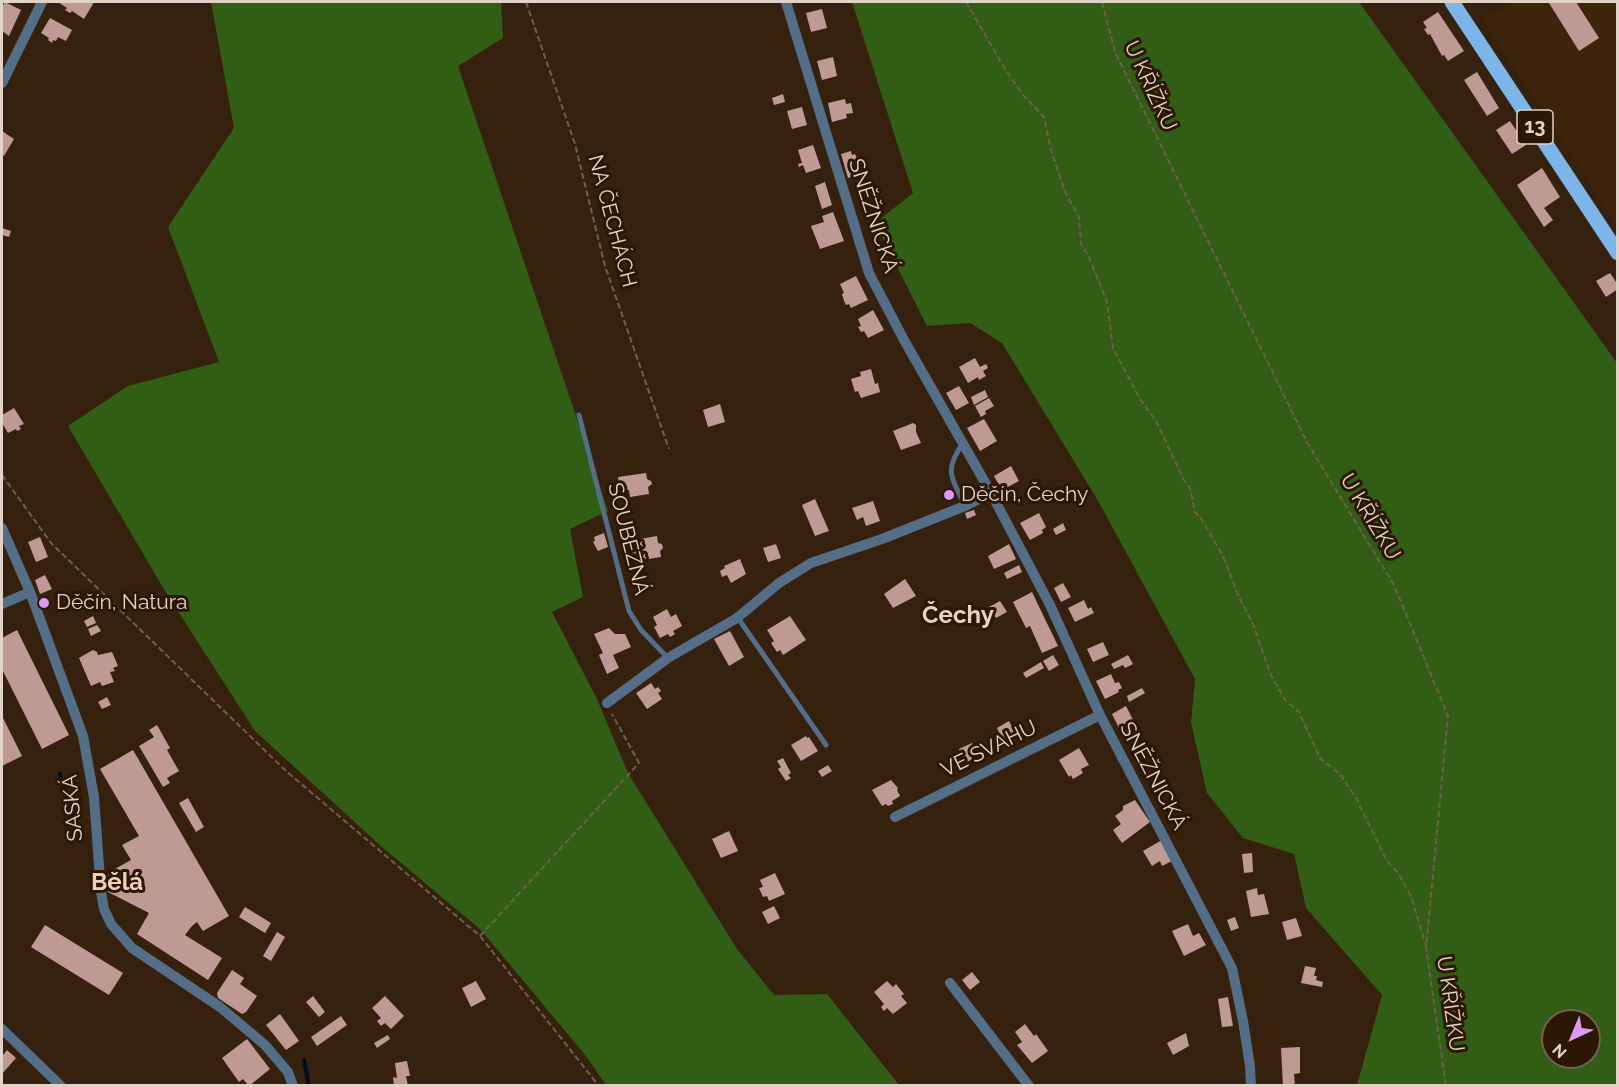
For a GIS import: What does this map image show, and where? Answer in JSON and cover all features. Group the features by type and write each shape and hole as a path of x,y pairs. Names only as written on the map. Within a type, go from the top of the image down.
{"main road":[{"name":"13","path":"1452,2 1617,253"}],"street":[{"path":"2,83 42,2"},
{"name":"SNĚŽNICKÁ","path":"786,2 868,273 904,340 964,441 1050,604 1100,715 1232,968 1245,1032 1251,1086"},
{"path":"607,703 669,658 737,618 779,583 812,563 882,539 965,506 991,493"},
{"name":"SASKÁ","path":"2,528 30,592 83,736 94,797 101,892 104,909 111,924 132,948 220,1007 265,1045 288,1072 294,1086"},
{"path":"2,604 30,592"},
{"name":"VE SVAHU","path":"895,817 1100,715"},
{"path":"950,983 1029,1086"},
{"path":"2,1029 61,1086"}],"lane":[{"name":"SOUBĚŽNÁ","path":"579,415 629,611 641,630 669,658"},
{"path":"964,441 953,457 950,472 965,506"},
{"path":"737,618 826,745"}],"path":[{"name":"NA ČECHÁCH","path":"526,2 575,144 605,266 669,449"},
{"path":"966,2 1005,69 1044,117 1051,150 1065,192 1079,217 1081,244 1088,255 1107,302 1113,348 1140,399 1156,421 1190,488 1195,512 1201,518 1223,556 1238,596 1253,624 1271,675 1285,700 1302,718 1320,758 1340,774 1356,798 1387,861 1398,873 1411,896 1426,948"},
{"name":"U KŘÍŽKU","path":"1102,2 1115,52 1308,444 1394,585 1448,716 1426,948 1446,1086"},
{"path":"2,475 51,543 286,771 480,936 599,1086"},
{"path":"480,936 639,763 607,703"}],"shaded area":[{"path":"1513,2 1617,2 1617,225 1483,19"}],"green space":[{"path":"211,2 501,2 503,38 458,66 608,511 570,529 583,597 552,612 597,699 628,773 737,949 774,995 827,994 899,1085 606,1085 586,1056 481,930 382,847 255,731 165,591 68,426 128,386 219,362 168,227 234,128"},
{"path":"852,2 1359,2 1617,363 1617,1085 1357,1085 1382,995 1306,908 1294,854 1243,838 1207,793 1191,723 1195,679 1097,499 1002,343 970,323 927,326 875,223 913,193"}],"building":[{"path":"5,2 21,10 9,36 2,31 2,7"},
{"path":"58,2 92,2 93,4 84,19 72,11 70,13 65,10 67,8"},
{"path":"1576,2 1599,38 1579,51 1549,3"},
{"path":"822,9 827,28 811,32 806,13"},
{"path":"1438,12 1464,51 1448,61 1424,29 1427,28 1423,22"},
{"path":"50,18 72,30 66,41 58,37 52,43 41,33"},
{"path":"833,57 837,76 822,80 817,61"},
{"path":"1477,72 1499,108 1487,116 1464,80"},
{"path":"783,94 785,102 774,105 772,98"},
{"path":"845,99 846,104 851,103 853,113 846,114 847,118 832,122 828,103"},
{"path":"802,107 807,125 792,129 787,111"},
{"path":"1510,121 1526,145 1512,154 1496,130"},
{"path":"2,131 14,139 4,156 2,154"},
{"path":"813,145 821,168 806,173 803,165 799,167 798,164 802,163 798,150"},
{"path":"851,151 852,155 855,154 861,168 857,170 859,174 848,178 841,154"},
{"path":"1542,168 1560,197 1544,208 1553,220 1544,227 1517,185"},
{"path":"825,182 832,205 822,209 815,186"},
{"path":"833,212 844,241 820,249 811,226 824,222 822,216"},
{"path":"2,228 11,231 9,237 2,235"},
{"path":"1610,273 1618,289 1606,297 1596,281"},
{"path":"856,276 868,300 851,308 844,301 842,294 844,293 840,284"},
{"path":"873,310 884,330 868,338 858,327 861,326 858,319"},
{"path":"975,358 980,367 986,364 988,368 983,371 986,376 979,380 978,377 968,383 959,367"},
{"path":"871,369 880,392 861,398 858,391 855,392 851,379 861,376 860,372"},
{"path":"959,386 969,403 956,410 946,393"},
{"path":"985,390 988,397 974,405 971,397"},
{"path":"989,398 994,406 985,411 986,414 981,417 975,406"},
{"path":"720,404 725,422 708,427 703,410"},
{"path":"14,408 24,424 19,426 21,429 8,433 2,423 2,415"},
{"path":"984,419 997,441 980,451 967,428"},
{"path":"913,423 916,425 916,432 921,443 901,450 893,431"},
{"path":"1011,466 1019,481 1002,490 994,476"},
{"path":"646,473 647,479 652,484 648,487 649,494 630,497 629,490 620,490 618,477"},
{"path":"815,499 829,531 815,536 802,505"},
{"path":"873,501 880,521 866,526 863,517 857,520 852,508"},
{"path":"974,510 976,515 967,519 965,513"},
{"path":"1039,513 1046,527 1042,530 1043,533 1030,540 1020,523"},
{"path":"1063,523 1066,530 1056,535 1053,529"},
{"path":"604,533 608,547 598,551 593,542 594,537"},
{"path":"657,536 658,543 662,544 663,548 660,551 661,557 642,560 641,554 631,553 629,541"},
{"path":"40,537 48,557 36,562 28,542"},
{"path":"776,544 781,558 768,562 763,548"},
{"path":"1009,544 1016,559 994,569 988,556"},
{"path":"740,559 746,574 731,583 727,575 722,577 720,571 725,568 724,566"},
{"path":"1019,565 1022,572 1007,579 1004,573"},
{"path":"45,575 52,589 40,594 35,580"},
{"path":"905,579 916,596 893,608 884,594"},
{"path":"1063,583 1071,597 1061,602 1054,588"},
{"path":"1032,592 1058,646 1042,653 1030,626 1026,628 1013,602"},
{"path":"1084,600 1088,609 1091,607 1094,613 1075,622 1068,608"},
{"path":"1000,601 1007,612 996,618 989,607"},
{"path":"667,609 671,617 676,614 682,626 673,631 675,634 670,637 668,634 660,638 654,627 657,625 653,617"},
{"path":"93,616 96,623 87,627 84,621"},
{"path":"790,616 806,640 783,655 780,650 777,652 771,643 774,641 767,630"},
{"path":"97,625 101,631 91,636 88,629"},
{"path":"609,628 615,634 625,634 631,647 613,655 619,668 607,674 599,655 603,653 594,634"},
{"path":"17,630 69,735 42,749 2,669 2,638"},
{"path":"730,631 744,657 729,666 714,639"},
{"path":"1103,642 1109,655 1093,662 1087,649"},
{"path":"93,650 98,655 112,652 118,666 113,668 115,671 110,672 114,682 102,686 100,682 91,686 79,658"},
{"path":"1053,655 1059,665 1049,671 1043,661"},
{"path":"1128,655 1133,664 1125,668 1123,665 1114,669 1111,664"},
{"path":"1041,662 1044,668 1026,678 1023,673"},
{"path":"1111,674 1115,683 1119,682 1122,688 1105,699 1096,681"},
{"path":"651,683 655,689 658,687 661,691 658,693 662,699 647,709 636,693"},
{"path":"1142,688 1145,693 1129,702 1127,696"},
{"path":"107,697 111,705 102,709 98,702"},
{"path":"1126,706 1135,728 1129,731 1128,728 1121,732 1112,714"},
{"path":"2,716 22,756 2,766"},
{"path":"1009,721 1017,737 1004,743 997,728"},
{"path":"157,725 170,748 167,750 179,771 167,778 170,783 163,787 139,746 154,737 149,730"},
{"path":"806,736 818,751 801,761 791,745"},
{"path":"972,743 978,756 965,763 959,749"},
{"path":"1079,748 1089,765 1081,769 1083,773 1073,779 1071,775 1069,777 1059,760"},
{"path":"133,750 229,916 203,931 197,922 185,935 222,958 208,980 137,934 149,913 108,892 106,874 131,860 122,845 139,836 100,769"},
{"path":"783,758 791,773 788,775 791,778 786,781 778,769 781,767 777,761"},
{"path":"828,765 832,771 822,777 818,771"},
{"path":"891,780 898,788 900,796 892,801 893,804 882,806 872,790"},
{"path":"188,798 204,827 196,832 179,803"},
{"path":"1135,800 1150,822 1122,843 1113,830 1121,824 1115,816 1123,810 1123,806"},
{"path":"729,831 738,851 721,858 712,839"},
{"path":"1162,840 1174,860 1162,866 1160,861 1152,866 1143,851"},
{"path":"1252,853 1253,872 1244,873 1242,854"},
{"path":"775,873 785,894 769,901 767,896 763,897 759,888 763,887 760,880"},
{"path":"1257,888 1258,895 1264,894 1269,914 1251,917 1246,891"},
{"path":"774,906 780,918 768,924 762,912"},
{"path":"245,907 271,923 265,933 239,917"},
{"path":"1235,917 1239,928 1231,931 1227,920"},
{"path":"1296,918 1302,936 1287,940 1282,922"},
{"path":"1188,924 1193,936 1199,933 1206,945 1184,956 1172,931"},
{"path":"45,925 123,973 109,995 31,947"},
{"path":"277,932 285,937 271,961 263,956"},
{"path":"1305,966 1316,968 1314,976 1317,976 1316,980 1323,982 1322,987 1301,983"},
{"path":"232,970 244,978 240,984 257,996 242,1014 218,998 217,993"},
{"path":"972,972 980,982 970,990 962,980"},
{"path":"476,981 486,999 471,1007 462,988"},
{"path":"887,981 893,987 896,984 904,994 901,996 907,1003 893,1014 887,1008 884,1011 881,1007 884,1004 874,992"},
{"path":"313,996 325,1012 319,1017 306,1002"},
{"path":"385,996 404,1016 391,1029 385,1023 381,1026 377,1021 381,1018 372,1008"},
{"path":"1228,997 1233,1026 1222,1027 1218,999"},
{"path":"280,1014 299,1041 286,1050 266,1025"},
{"path":"341,1016 347,1025 317,1046 311,1037"},
{"path":"1025,1024 1034,1036 1036,1034 1048,1051 1032,1063 1017,1045 1022,1042 1015,1032"},
{"path":"1186,1033 1189,1046 1173,1055 1167,1043"},
{"path":"388,1035 390,1039 377,1048 374,1043"},
{"path":"247,1039 270,1069 249,1086 243,1079 239,1082 222,1058"},
{"path":"1300,1047 1300,1073 1294,1074 1295,1086 1283,1086 1281,1048"},
{"path":"7,1050 16,1058 2,1074 2,1054"},
{"path":"407,1061 410,1076 406,1076 408,1086 394,1086 393,1077 397,1078 395,1063"}],"waterway":[{"path":"60,774 70,810"},
{"path":"304,1060 309,1086"}],"place":[{"name":"Děčín, Čechy","path":"949,495"},
{"name":"Děčín, Natura","path":"44,603"}],"district":[{"name":"Čechy","path":"958,616"},
{"name":"Bělá","path":"117,883"}]}
